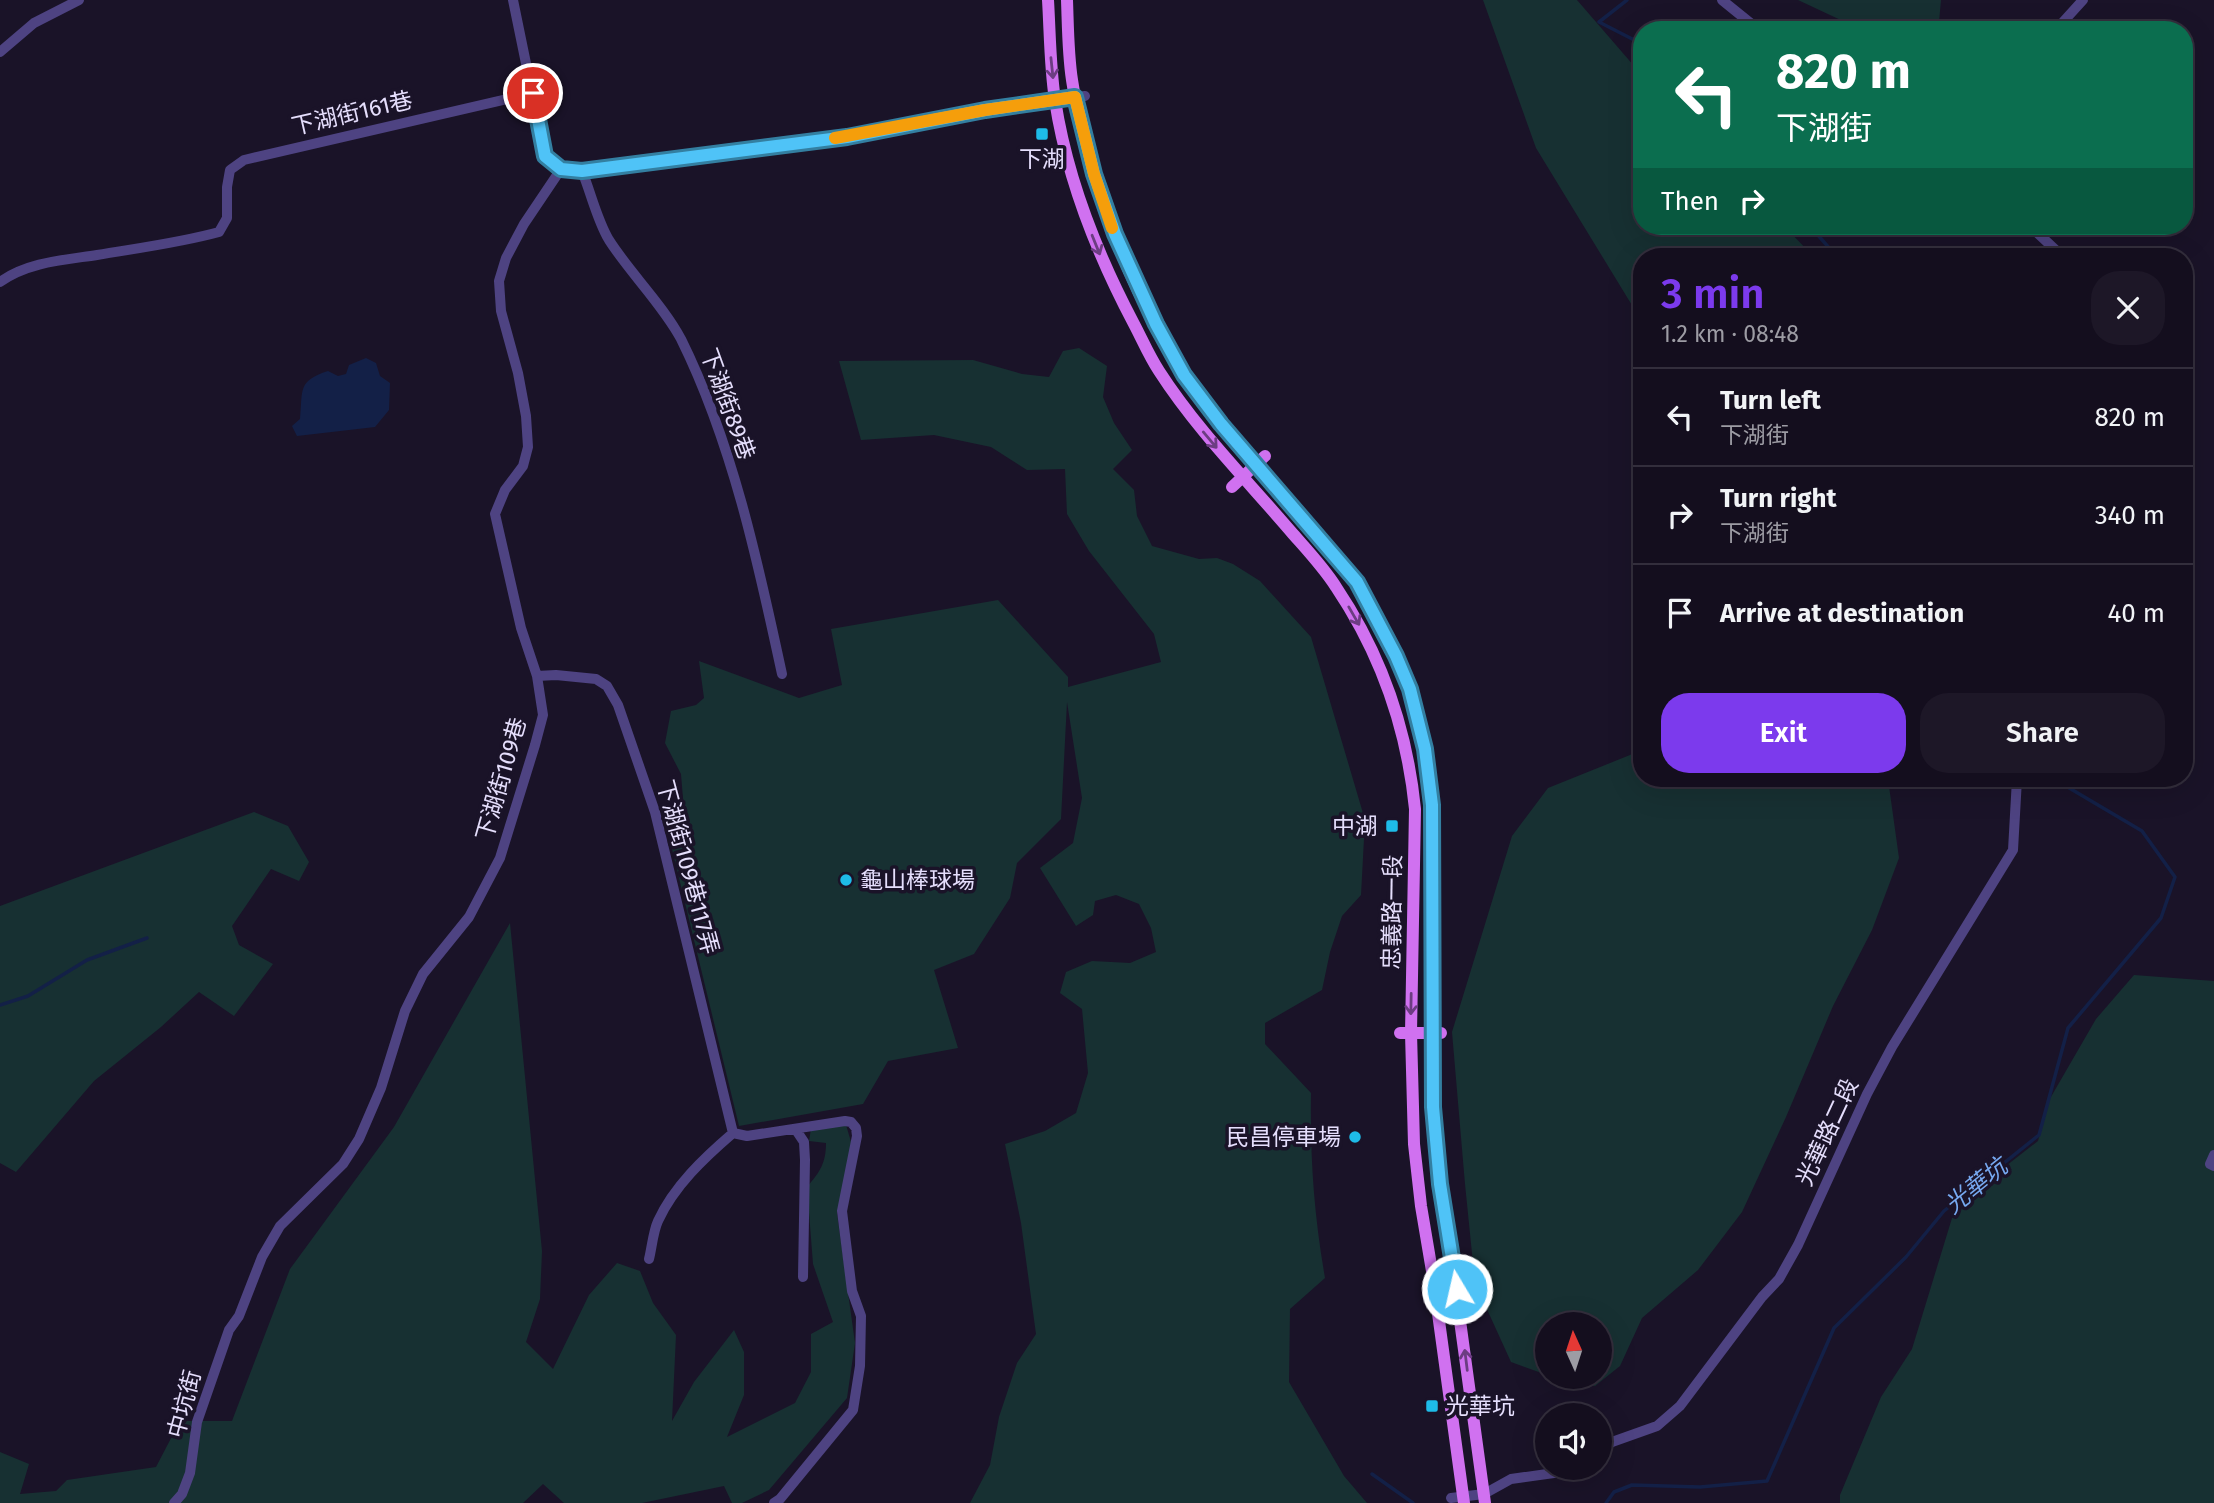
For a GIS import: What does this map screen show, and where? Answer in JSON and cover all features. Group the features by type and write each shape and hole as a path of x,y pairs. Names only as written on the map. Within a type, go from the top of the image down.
{"main road":[{"name":"忠義路一段","path":"1048,0 1055,99 1074,180 1088,224 1114,288 1157,369 1210,441 1335,585 1368,640 1391,692 1401,728 1413,782 1415,809 1406,1033 1421,1206 1433,1277 1459,1499"},
{"name":"忠義路一段","path":"1067,0 1070,57 1101,198 1156,324 1184,375 1202,400 1261,460 1357,582 1396,656 1410,689 1425,749 1432,805 1436,1033 1433,1107 1440,1184 1485,1498"},
{"path":"1232,486 1261,460"},
{"path":"1406,1033 1436,1033"}],"street":[{"path":"0,52 34,23 79,0"},
{"path":"513,0 545,156 561,169 582,171 847,137 1055,99 1080,97"},
{"path":"1722,0 1748,21"},
{"path":"2064,21 2083,0"},
{"name":"下湖街161巷","path":"0,282 12,273 43,263 190,240 219,232 228,218 227,187 230,170 244,160 533,93"},
{"name":"下湖街109巷","path":"239,1316 262,1257 280,1226 343,1164 359,1139 381,1088 405,1011 423,974 469,917 500,858 543,715 537,676 521,628 495,514 505,491 523,466 528,447 524,405 501,311 499,281 506,258 524,224 561,169"},
{"name":"下湖街89巷","path":"582,171 608,238 679,336 704,391 761,576 782,674"},
{"path":"2040,235 2053,248"},
{"name":"下湖街109巷117弄","path":"537,676 596,679 607,686 618,705 655,811 733,1133"},
{"name":"光華路二段","path":"1612,1443 1657,1426 1680,1406 1762,1297 1779,1279 1798,1245 1867,1094 1892,1047 2013,850 2017,787"},
{"path":"649,1259 657,1223 680,1186 710,1153 733,1133 747,1136 845,1121 851,1122 856,1128 856,1146 842,1211 852,1291 861,1316 860,1366 853,1410 774,1503"},
{"path":"796,1130 804,1142 805,1160 803,1277"},
{"path":"2214,1155 2210,1164 2214,1166"},
{"name":"中坑街","path":"174,1503 190,1472 197,1422 229,1330 239,1316"},
{"path":"1459,1499 1485,1498 1511,1479 1535,1476"}],"green space":[{"path":"1483,0 1577,0 1633,65 1633,235 1793,235 1805,248 1633,248 1633,307 1536,148"},
{"path":"1798,0 1941,0 1939,21 1843,21"},
{"path":"1079,348 1107,366 1103,397 1114,423 1132,450 1113,469 1134,490 1137,516 1152,546 1199,559 1217,558 1233,564 1260,581 1311,637 1365,820 1361,895 1342,916 1330,952 1322,990 1265,1023 1265,1044 1311,1093 1314,1186 1325,1278 1290,1309 1289,1382 1344,1476 1367,1503 970,1503 990,1465 999,1417 1017,1363 1036,1334 1021,1223 1005,1144 1045,1131 1076,1113 1088,1073 1082,1009 1060,993 1066,972 1092,961 1130,963 1156,952 1151,928 1139,904 1116,895 1095,901 1093,915 1076,926 1040,868 1073,843 1082,798 1067,702 1061,819 1017,863 1010,898 974,954 934,970 958,1048 888,1061 863,1104 739,1126 664,816 683,798 681,774 665,743 671,711 696,705 704,698 699,661 799,698 842,685 831,629 998,600 1068,677 1068,687 1161,662 1154,634 1089,551 1067,514 1065,469 1027,470 991,447 934,435 861,440 839,361 973,360 1022,374 1049,377 1063,351"},
{"path":"1633,753 1633,787 1889,787 1899,858 1872,930 1833,1006 1742,1212 1698,1270 1642,1318 1620,1366 1612,1372 1612,1312 1535,1312 1535,1371 1511,1362 1475,1283 1452,1032 1512,836 1548,788"},
{"path":"254,812 288,826 309,862 299,881 271,869 232,926 239,945 273,964 234,1016 199,992 161,1027 94,1081 16,1172 0,1163 0,906"},
{"path":"510,923 542,1251 540,1299 526,1342 553,1369 589,1295 617,1263 640,1271 653,1303 676,1335 672,1421 694,1382 734,1330 744,1352 744,1395 727,1437 795,1403 811,1372 811,1334 833,1322 813,1264 807,1187 821,1167 826,1143 809,1141 811,1129 846,1125 852,1145 837,1213 855,1343 847,1398 769,1490 742,1503 732,1503 724,1486 642,1503 564,1503 543,1484 523,1503 0,1503 0,1452 29,1464 20,1494 56,1491 67,1480 156,1467 180,1421 232,1421 290,1269 394,1127"},
{"path":"2134,975 2214,981 2214,1503 1840,1503 1840,1495 1881,1397 1912,1349 1956,1205 2038,1141 2048,1102 2096,1019"}],"water":[{"path":"366,358 376,363 380,376 390,383 389,410 375,427 297,436 292,426 300,419 302,394 306,383 328,371 338,376 346,374 349,365"}],"waterway":[{"name":"光華坑","path":"1627,0 1599,22 1633,39"},
{"name":"光華坑","path":"1818,235 1829,248"},
{"name":"光華坑","path":"1606,1503 1614,1492 1632,1485 1700,1487 1767,1481 1834,1328 1906,1257 1944,1211 2039,1135 2068,1028 2161,918 2175,877 2142,831 2068,787"},
{"path":"0,1005 28,996 87,960 147,938"},
{"path":"1372,1474 1413,1503"}],"slow traffic":[{"path":"835,138 985,110 1075,97 1094,174 1112,228"}],"place":[{"name":"下湖","path":"1042,134"},
{"name":"中湖","path":"1392,826"},
{"name":"龜山棒球場","path":"846,880"},
{"name":"民昌停車場","path":"1355,1137"},
{"name":"光華坑","path":"1432,1406"}],"route":[{"path":"533,93 545,156 561,169 582,171 847,137 985,110 1075,97 1101,198 1115,234 1156,324 1184,375 1221,424 1357,582 1396,656 1410,689 1425,749 1432,805 1433,1107 1440,1184 1457,1289"}]}
